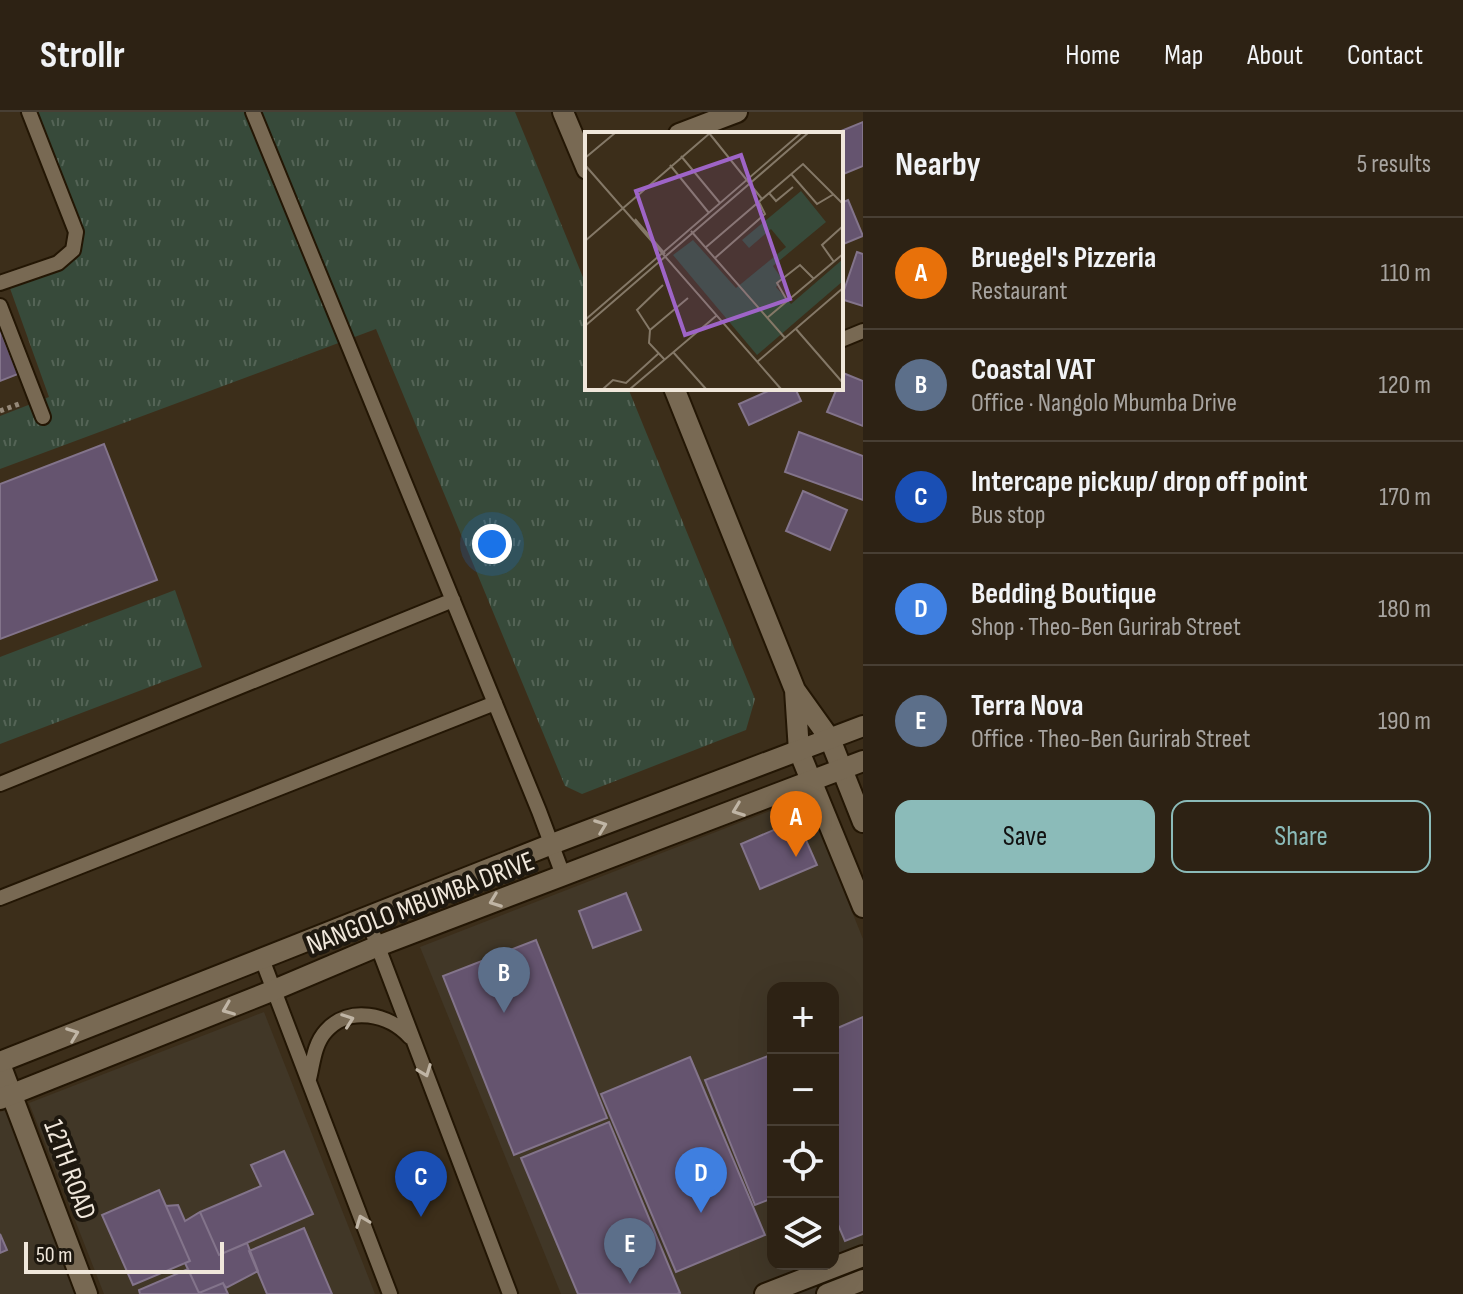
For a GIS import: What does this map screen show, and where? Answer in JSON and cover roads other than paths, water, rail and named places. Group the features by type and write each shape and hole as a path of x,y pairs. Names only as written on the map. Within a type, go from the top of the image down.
{"street":[{"path":"563,112 585,164"},
{"path":"684,132 737,112"},
{"path":"675,390 795,690 830,739 863,822"},
{"path":"795,690 799,751 863,907"},
{"name":"NANGOLO MBUMBA DRIVE","path":"0,1063 552,844 863,726"},
{"name":"NANGOLO MBUMBA DRIVE","path":"6,1096 378,946 863,761"},
{"name":"12TH ROAD","path":"0,1063 6,1096 87,1294"},
{"path":"765,1294 863,1256"},
{"path":"827,1294 863,1280"}],"lane":[{"path":"0,283 58,263 73,250 76,232 29,112"},
{"path":"253,112 563,875"},
{"path":"0,306 43,417"},
{"path":"843,339 863,331"},
{"path":"0,784 453,600"},
{"path":"0,898 495,703"},
{"path":"367,918 510,1294"},
{"path":"262,959 390,1294"},
{"path":"309,1080 316,1046 326,1030 350,1016 390,1020 414,1042"}],"place":[{"name":"Bruegel's Pizzeria","path":"796,857"},
{"name":"Coastal VAT","path":"504,1013"},
{"name":"Bedding Boutique","path":"701,1213"},
{"name":"Intercape pickup/ drop off point","path":"421,1217"},
{"name":"Terra Nova","path":"630,1284"}]}
